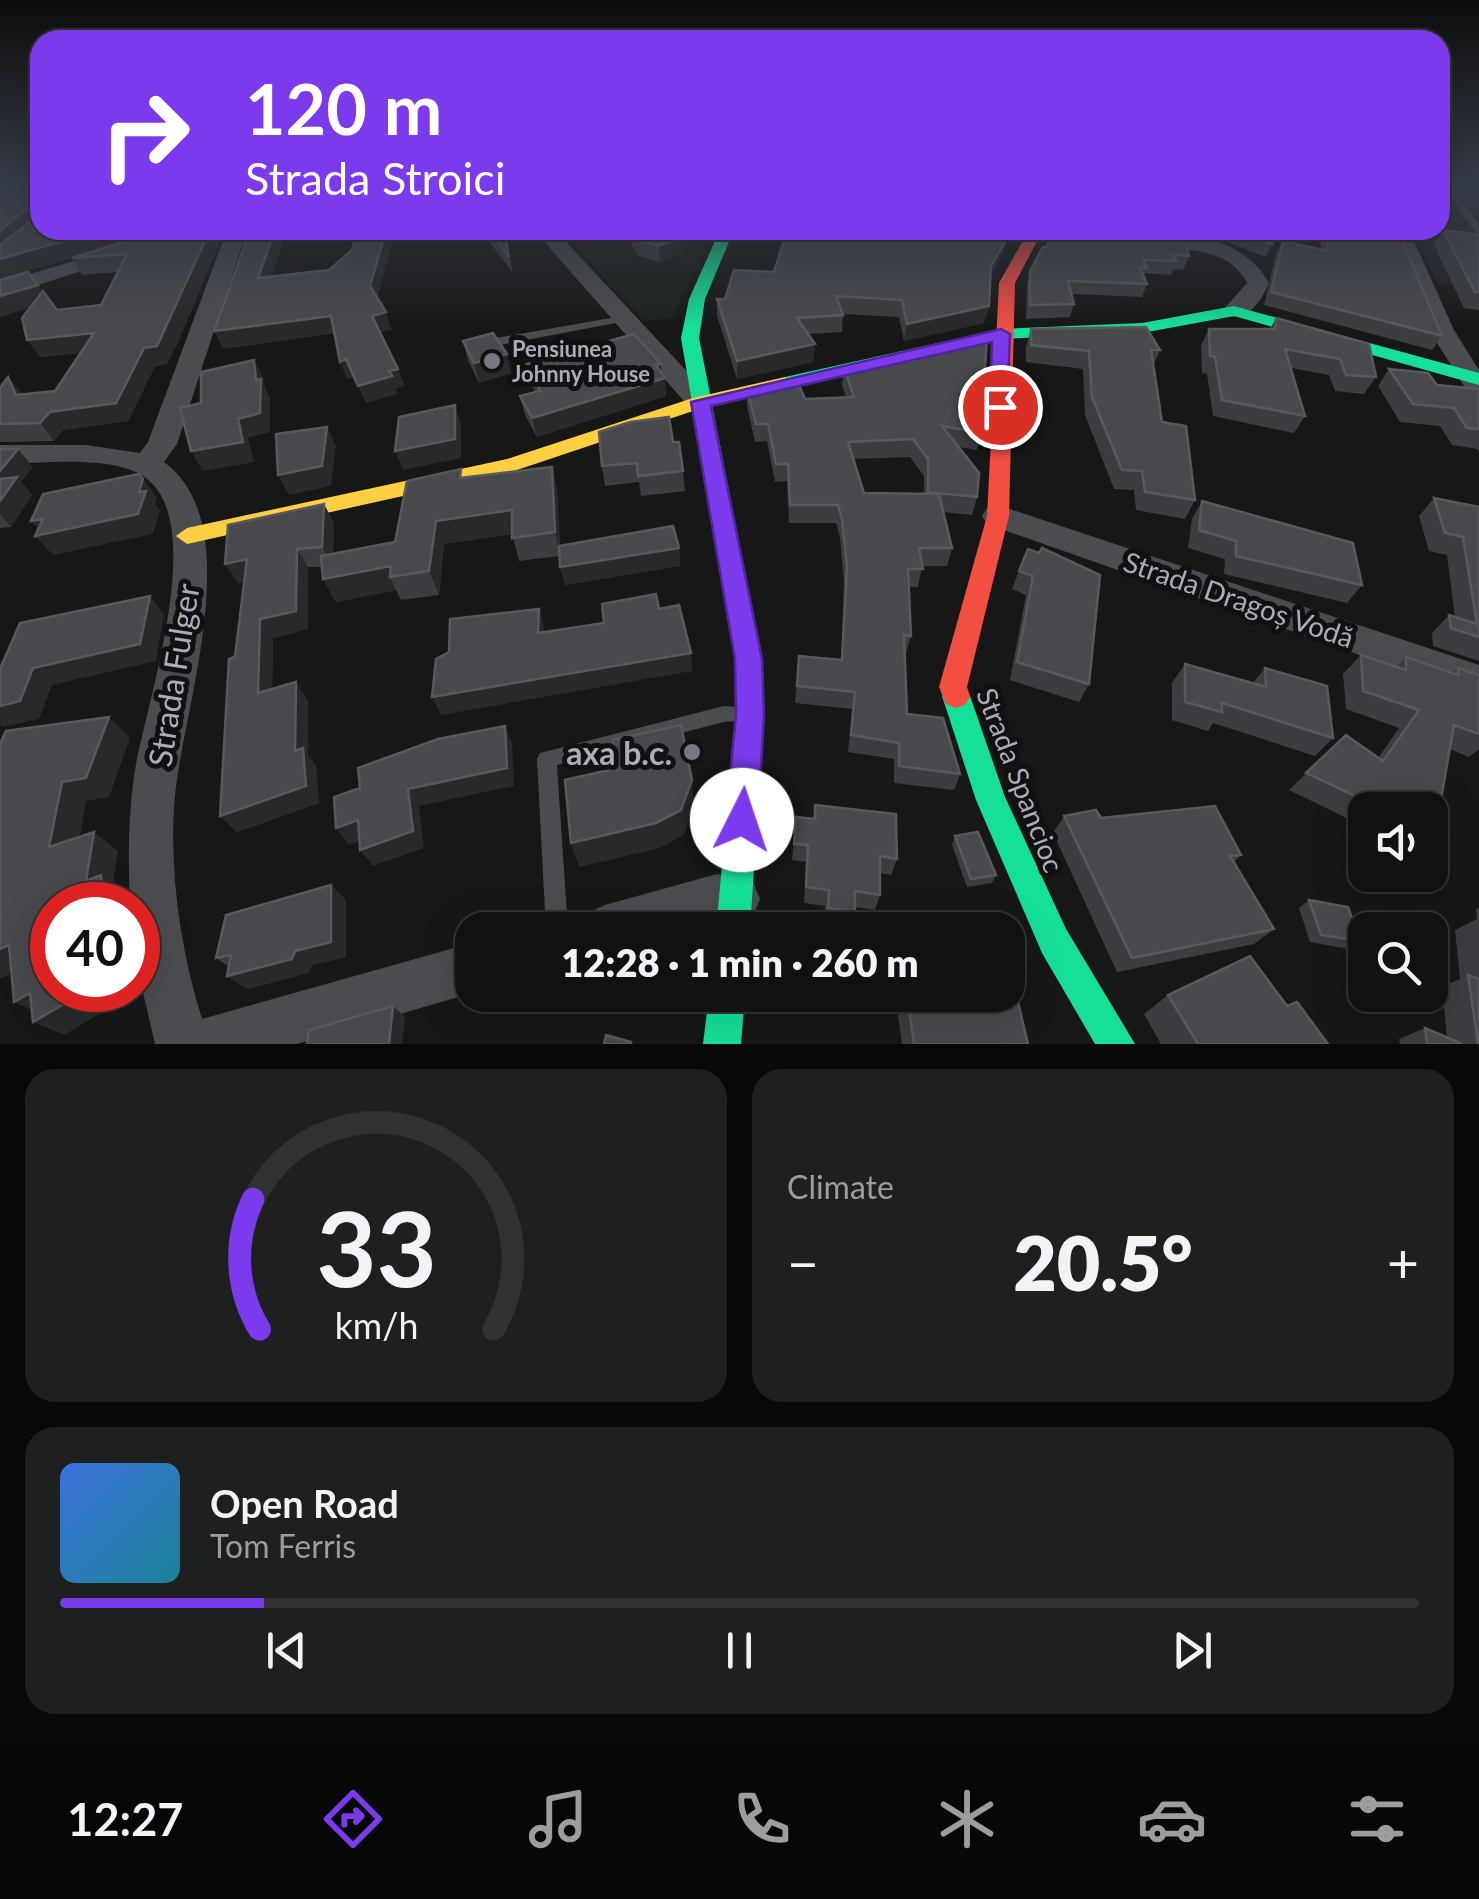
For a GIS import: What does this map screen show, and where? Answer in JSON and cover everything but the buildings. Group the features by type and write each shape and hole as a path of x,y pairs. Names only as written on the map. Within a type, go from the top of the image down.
{"street":[{"path":"0,290 167,240"},
{"path":"0,455 128,458 147,464 162,444 233,240"},
{"path":"553,240 700,402"},
{"path":"723,240 692,319 690,338 740,604 750,714 735,912"},
{"name":"Strada Spancioc","path":"1031,240 1007,283 1001,334 998,516 953,687 992,800 1054,941 1116,1044"},
{"path":"1178,240 1245,262 1258,283 1251,298 1234,311"},
{"path":"1403,240 1418,268 1431,314 1455,361 1476,381"},
{"path":"187,536 511,465 700,402 1001,334 1142,328 1234,311 1476,381"},
{"name":"Strada Fulger","path":"147,464 162,473 187,536 190,565 183,639 152,808 160,954 182,1044"},
{"name":"Strada Dragoș Vodă","path":"998,516 1479,682"},
{"path":"668,912 717,898 732,912"},
{"path":"205,1044 455,973"},
{"path":"722,1044 725,1012"}],"lane":[{"path":"466,348 622,319"},
{"path":"556,912 547,759 724,714 750,714"}],"shaded area":[{"path":"1450,232 1479,232 1479,287 1437,283 1418,240 1450,240"},
{"path":"569,240 708,240 672,318 644,321"}],"traffic: fast":[{"path":"723,240 697,299 690,338 749,659 750,714 734,912"},
{"path":"785,383 1001,334 1142,328 1234,311 1479,379"},
{"path":"956,696 991,800 1054,941 1116,1044"},
{"path":"722,1044 725,1012"}],"traffic: slow":[{"path":"187,536 511,465 700,402 785,383"}],"traffic: jam":[{"path":"956,696 953,687 998,516 1007,283 1031,240"}],"place":[{"name":"Pensiunea Johnny House","path":"492,361"},
{"name":"axa b.c.","path":"692,752"}],"route":[{"path":"742,820 750,714 748,659 700,402 1001,334 1000,407"}]}
